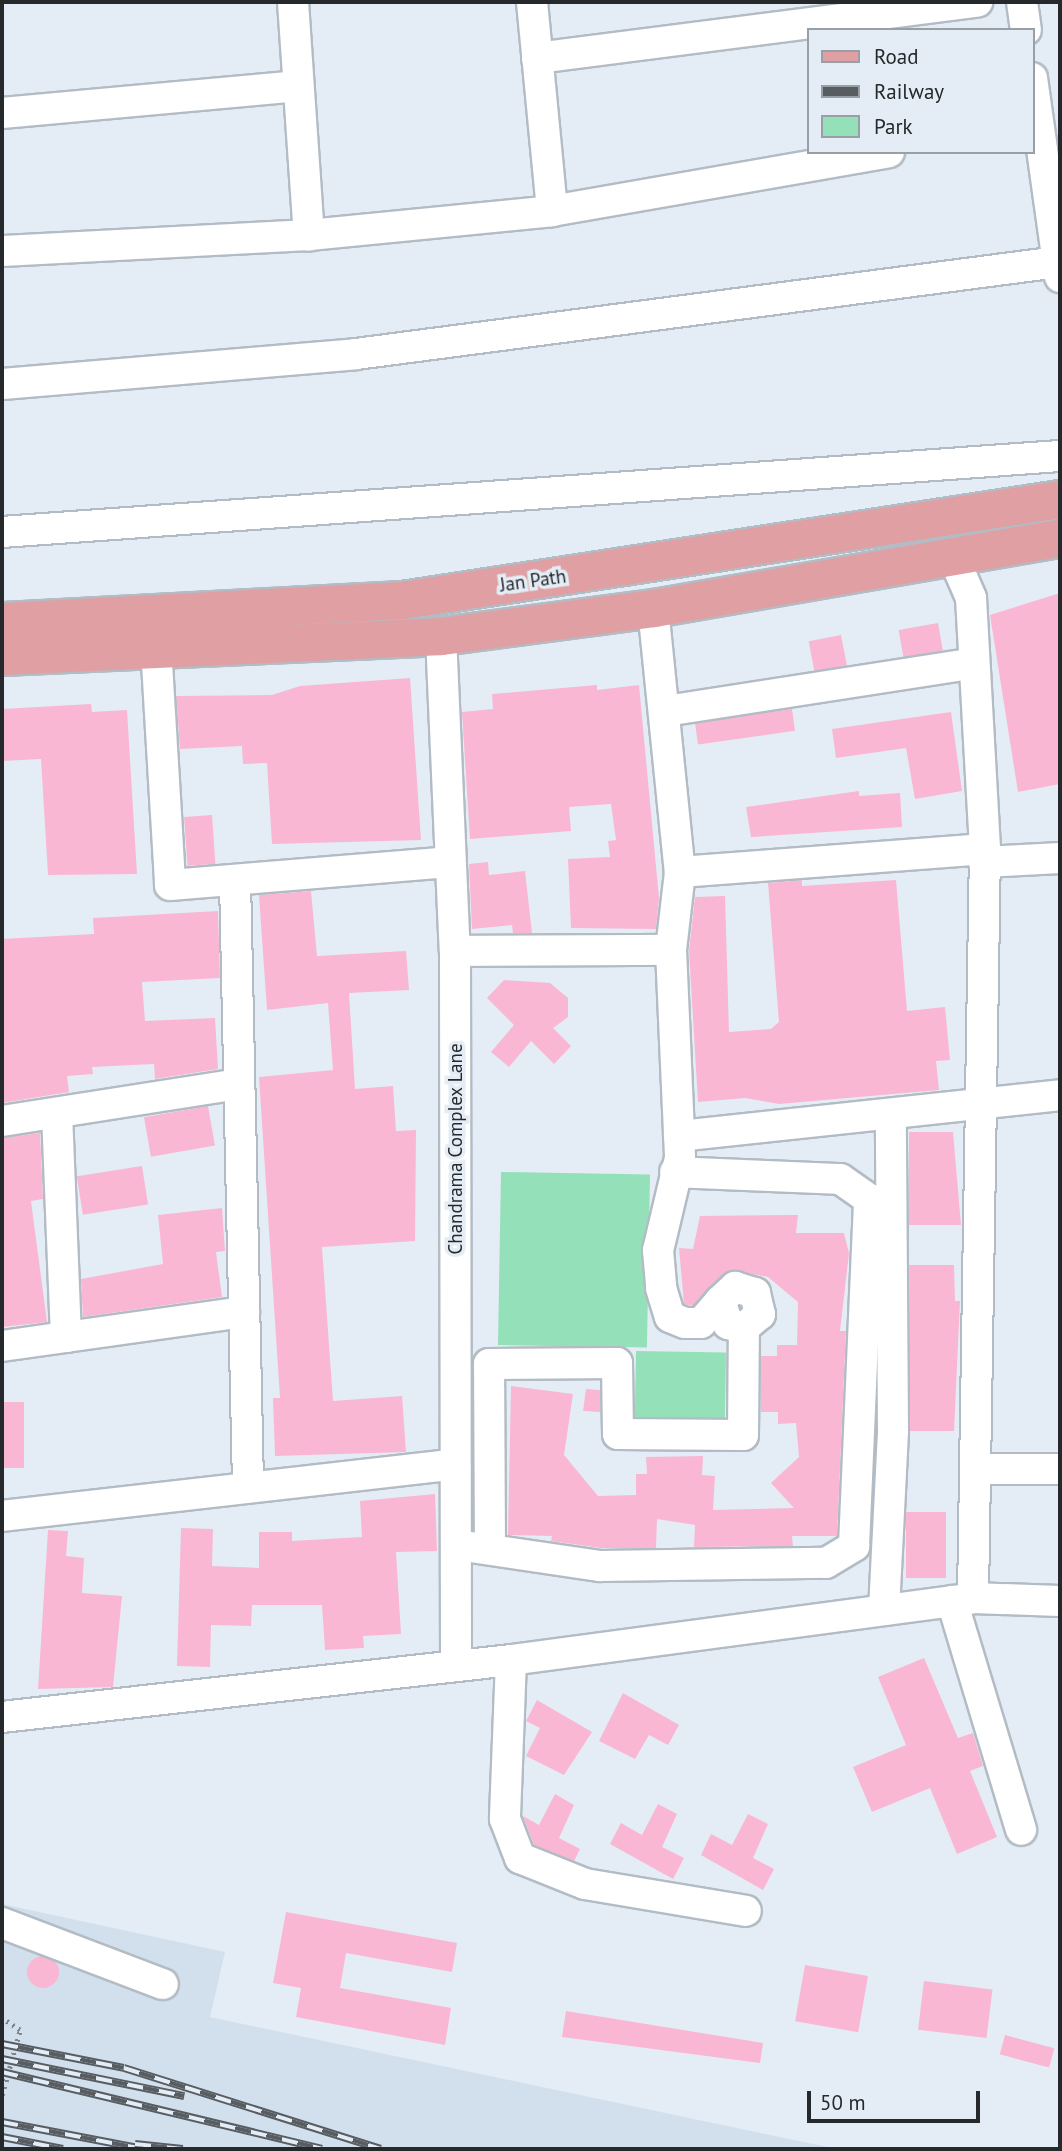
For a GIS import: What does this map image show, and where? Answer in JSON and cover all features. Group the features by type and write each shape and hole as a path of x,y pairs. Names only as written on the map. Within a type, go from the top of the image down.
{"main road":[{"name":"Jan Path","path":"2,621 402,600 1060,499"},
{"path":"2,656 156,646 441,636 653,608 952,554 1060,538"}],"street":[{"path":"293,2 309,235"},
{"path":"532,2 552,211"},
{"path":"537,58 977,2"},
{"path":"1022,2 1026,28"},
{"path":"2,113 298,86"},
{"path":"2,383 356,354 1059,270 1044,125 1034,86"},
{"path":"2,251 309,235 552,211 879,154"},
{"path":"2,532 1060,456"},
{"path":"952,554 971,598 971,664 984,855 975,1469 963,1600 1021,1830"},
{"path":"490,1549 489,1364 617,1363 618,1434 743,1435 744,1328 760,1314 755,1293 736,1287 701,1323 670,1317 659,1250 675,1172 679,1136 671,950 680,872 666,711 653,608"},
{"name":"Chandrama Complex Lane","path":"441,636 449,862 456,951 456,1663"},
{"path":"156,646 170,885 449,862"},
{"path":"666,711 971,664"},
{"path":"680,872 984,855 1060,858"},
{"path":"235,880 248,1484"},
{"path":"456,951 671,950"},
{"path":"2,1121 238,1084"},
{"path":"679,1136 981,1106 1060,1095"},
{"path":"57,1113 66,1337"},
{"path":"884,1610 893,1430 891,1115"},
{"path":"457,1545 600,1566 826,1563 854,1546 869,1199 840,1179 675,1172"},
{"path":"2,1346 244,1312"},
{"path":"2,1516 248,1484 455,1464"},
{"path":"975,1469 1060,1469"},
{"path":"2,1717 456,1663 511,1660 963,1600 1060,1601"},
{"path":"511,1660 505,1819 520,1858 585,1884 746,1911"},
{"path":"2,1923 163,1984"}],"path":[{"path":"2,2095 20,2030 3,2019"}],"shaded area":[{"path":"2,1904 225,1952 210,2017 837,2149 2,2149"}],"green space":[{"path":"501,1172 650,1175 647,1348 498,1345"},
{"path":"636,1351 726,1353 725,1431 635,1429"}],"building":[{"path":"1060,593 1060,784 1018,792 990,615"},
{"path":"938,623 943,651 903,658 899,630"},
{"path":"841,635 847,665 815,672 809,641"},
{"path":"410,678 421,840 272,844 267,763 243,764 242,746 180,749 176,696 272,695 300,686"},
{"path":"597,685 597,690 639,685 659,898 656,929 571,928 568,859 610,857 608,841 616,840 611,804 569,807 571,831 470,839 462,712 493,709 492,694"},
{"path":"91,704 92,712 127,710 137,874 48,875 41,759 2,761 2,709"},
{"path":"792,709 795,731 698,744 695,723"},
{"path":"951,712 962,791 915,799 906,748 836,758 832,729"},
{"path":"859,791 859,796 900,793 902,827 751,837 746,807"},
{"path":"212,815 215,864 187,866 184,817"},
{"path":"488,862 489,875 525,871 532,933 513,933 512,925 472,929 469,864"},
{"path":"802,880 802,886 896,880 907,1011 945,1007 950,1060 936,1061 939,1090 779,1104 745,1098 698,1102 689,951 695,897 725,896 729,1032 771,1029 779,1022 768,883"},
{"path":"311,891 317,956 406,951 409,990 349,993 355,1089 393,1086 396,1131 416,1130 415,1241 322,1247 333,1401 402,1396 406,1452 275,1456 273,1398 280,1398 259,1077 333,1070 328,1003 267,1010 259,895"},
{"path":"218,911 220,978 142,982 145,1021 215,1018 218,1069 155,1079 154,1064 92,1067 93,1074 67,1076 69,1092 2,1103 2,939 94,934 93,918"},
{"path":"504,980 550,983 568,998 568,1017 553,1028 571,1046 554,1064 531,1041 509,1067 491,1052 514,1025 487,998"},
{"path":"208,1106 215,1145 151,1157 144,1117"},
{"path":"909,1132 953,1132 961,1225 909,1225"},
{"path":"40,1133 43,1199 31,1201 47,1322 2,1327 2,1138"},
{"path":"142,1166 148,1205 83,1215 77,1176"},
{"path":"222,1208 225,1251 216,1252 222,1297 83,1317 81,1279 163,1264 158,1215"},
{"path":"798,1215 796,1233 844,1233 849,1253 840,1331 846,1331 837,1536 792,1536 793,1546 694,1547 695,1525 657,1519 656,1548 601,1548 551,1541 552,1536 508,1535 511,1386 573,1394 564,1455 598,1496 636,1495 636,1474 647,1474 646,1457 703,1456 702,1475 715,1476 713,1510 794,1508 771,1483 799,1457 796,1423 778,1424 778,1412 761,1412 761,1356 777,1356 777,1345 797,1345 798,1302 768,1277 732,1270 693,1306 684,1304 679,1248 693,1249 700,1216"},
{"path":"909,1265 954,1265 955,1301 960,1301 954,1431 910,1431"},
{"path":"586,1389 600,1390 600,1412 583,1411"},
{"path":"2,1402 24,1402 24,1468 2,1468"},
{"path":"435,1494 437,1551 396,1552 401,1634 363,1636 364,1648 325,1650 322,1605 252,1605 251,1626 211,1625 210,1667 177,1666 181,1528 213,1529 212,1566 259,1568 259,1532 292,1532 292,1541 362,1537 360,1501"},
{"path":"906,1512 946,1512 946,1578 906,1578"},
{"path":"48,1530 68,1531 66,1556 84,1558 82,1593 122,1596 113,1687 38,1689"},
{"path":"924,1658 958,1738 973,1733 983,1766 970,1771 997,1837 957,1854 930,1788 872,1812 853,1767 906,1745 878,1677"},
{"path":"623,1693 679,1725 668,1745 649,1735 635,1759 599,1741"},
{"path":"537,1700 592,1732 564,1775 526,1756 540,1728 526,1721"},
{"path":"555,1794 574,1805 559,1838 580,1849 574,1861 534,1845 523,1816 539,1825"},
{"path":"658,1804 677,1814 662,1847 684,1858 673,1879 610,1844 621,1823 642,1835"},
{"path":"748,1814 768,1824 753,1858 774,1869 763,1890 701,1855 711,1834 732,1845"},
{"path":"286,1912 457,1943 452,1972 346,1953 340,1988 451,2008 445,2045 296,2017 301,1988 273,1983"},
{"path":"43,1956 54,1961 59,1972 54,1983 43,1988 32,1983 27,1972 32,1961"},
{"path":"805,1965 868,1976 858,2032 795,2021"},
{"path":"924,1981 992,1989 987,2038 918,2030"},
{"path":"566,2011 763,2043 760,2063 562,2037"},
{"path":"1005,2035 1054,2048 1049,2068 1000,2054"}],"railway":[{"path":"2,2044 124,2068 381,2149"},
{"path":"2,2059 184,2096"},
{"path":"2,2072 322,2149"},
{"path":"2,2122 143,2149"},
{"path":"2,2137 63,2149"},
{"path":"135,2144 183,2149"}]}
